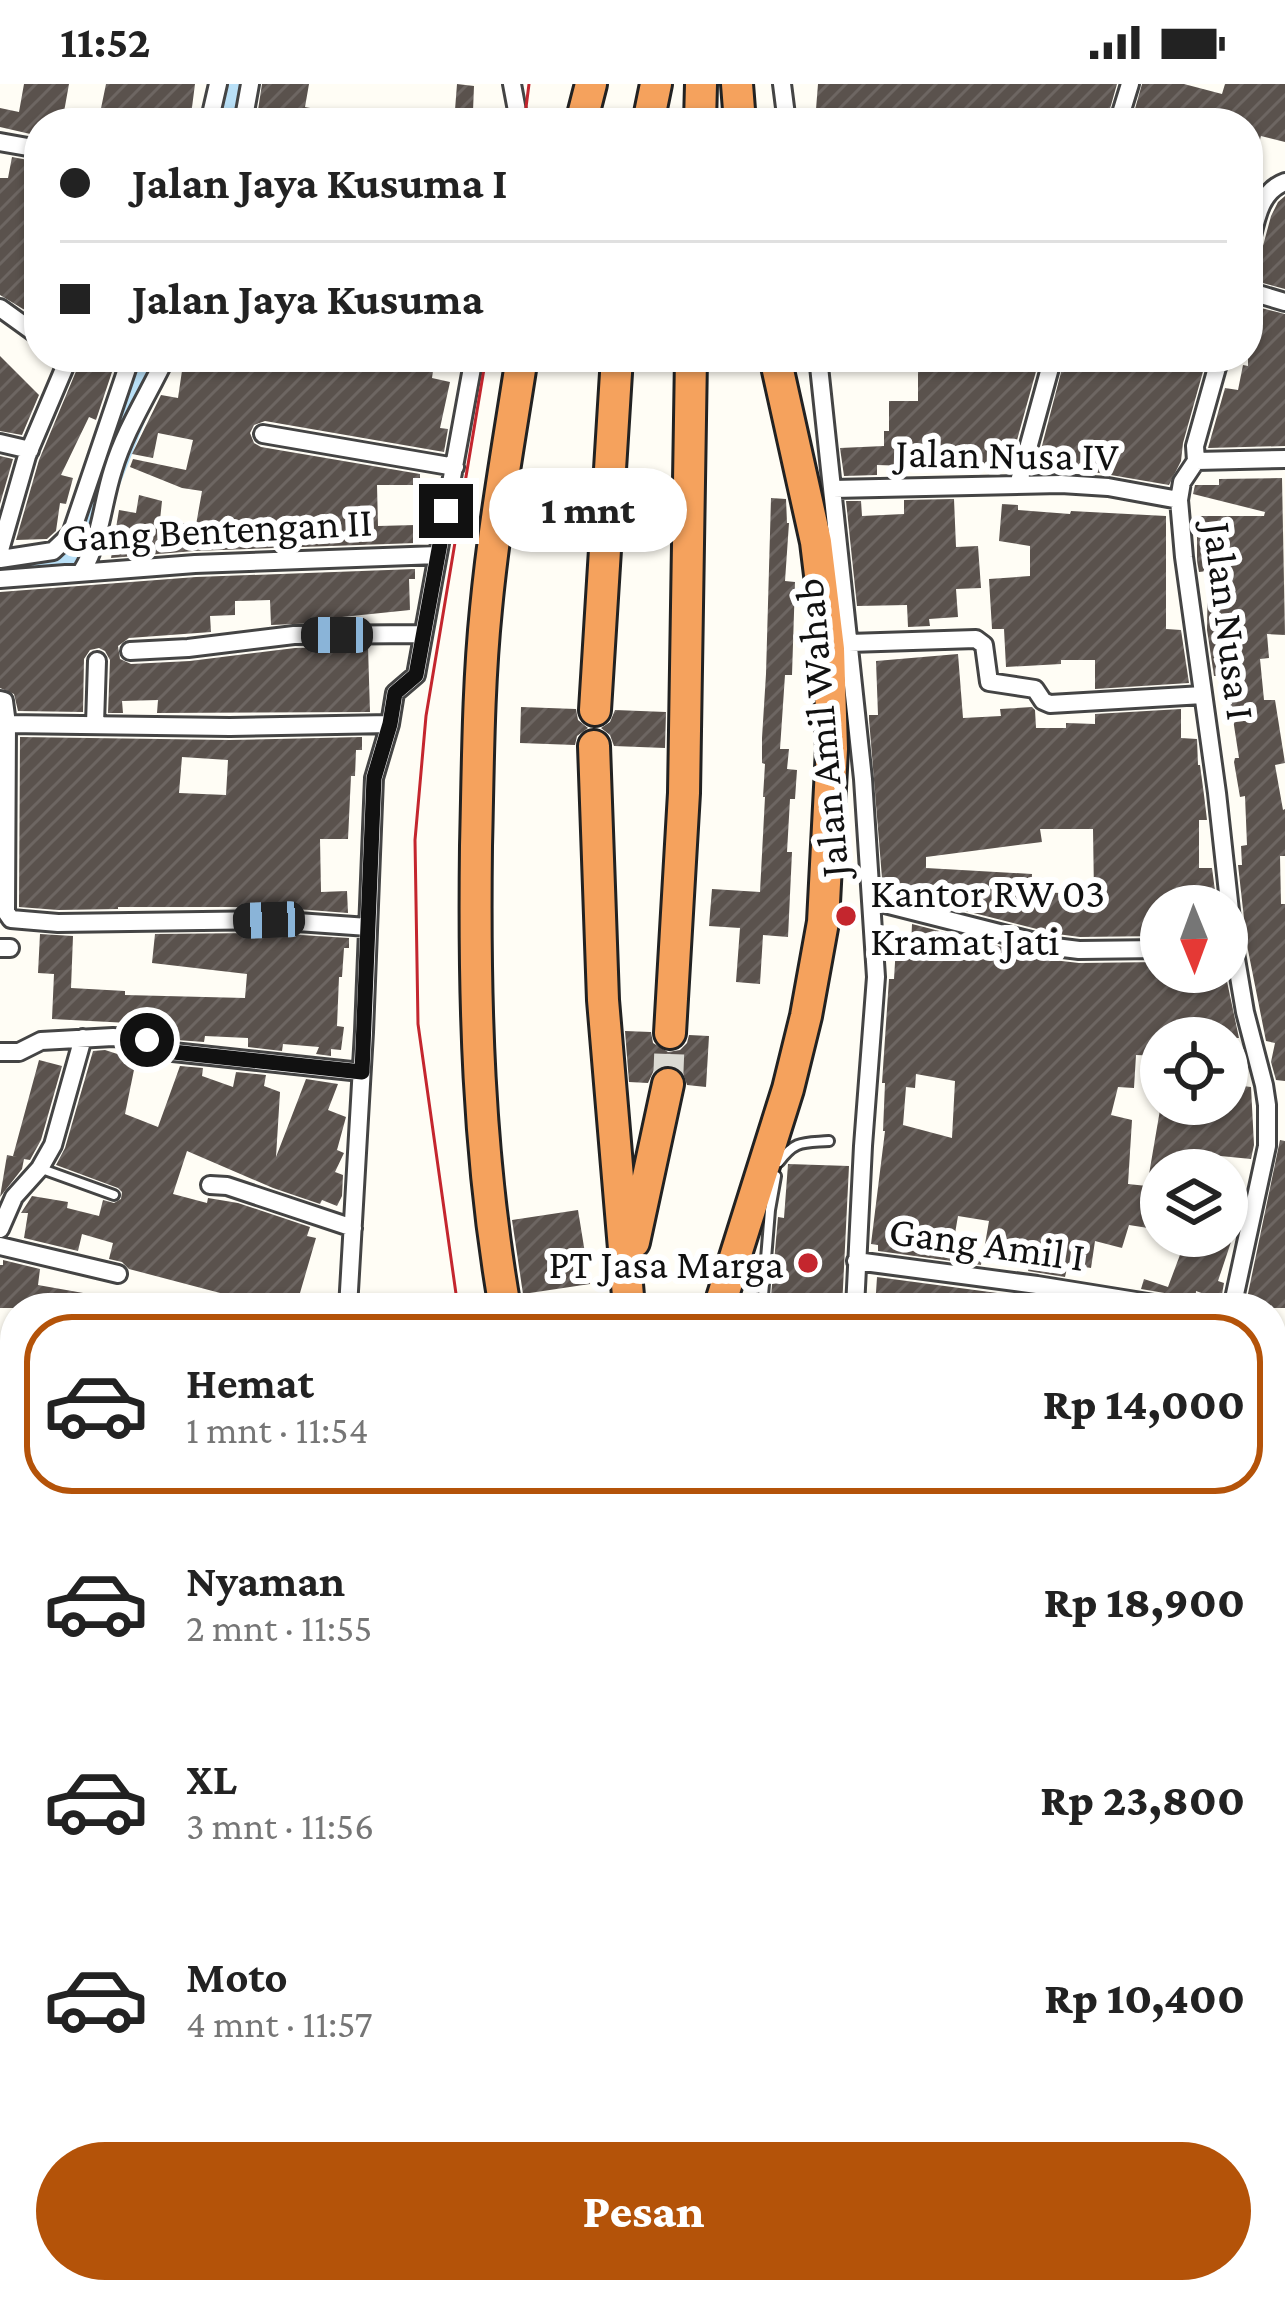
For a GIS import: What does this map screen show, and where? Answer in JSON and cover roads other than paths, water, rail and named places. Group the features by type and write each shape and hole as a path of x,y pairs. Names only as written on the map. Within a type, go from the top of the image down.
{"highway":[{"path":"503,1293 489,1207 474,975 478,727 486,610 520,372"},
{"path":"595,710 616,372"},
{"path":"670,1034 684,793 691,372"},
{"path":"723,1293 788,1090 823,922 832,749 829,649 816,542 778,372"},
{"path":"594,746 603,1000 628,1293"},
{"path":"627,1271 668,1084"}],"street":[{"path":"63,372 30,450 0,555 52,551 71,534 126,372"},
{"path":"82,571 94,549 125,435 158,372"},
{"path":"348,1293 374,778 395,693 416,675 471,372"},
{"name":"Jalan Amil Wahab","path":"820,372 849,643 876,977 855,1293"},
{"path":"1018,485 1049,372"},
{"path":"1196,461 1216,372"},
{"path":"263,434 455,467"},
{"path":"0,443 30,450"},
{"name":"Jalan Nusa I","path":"1226,885 1178,500 1182,482 1196,461 1285,459"},
{"name":"Jalan Nusa IV","path":"833,489 1018,485 1108,488 1178,500"},
{"name":"Gang Bentengan II","path":"0,578 437,555"},
{"path":"130,651 294,635 424,634"},
{"path":"849,643 976,639 984,645 989,682 1036,689 1050,704 1203,695"},
{"path":"95,724 97,661"},
{"path":"0,700 7,706 4,904 8,917 17,921 269,920 368,927"},
{"path":"7,724 390,724"},
{"path":"873,901 1055,947 1140,949"},
{"name":"Jalan Nusa I","path":"1235,1293 1268,1124 1264,1085 1241,993"},
{"path":"0,1229 14,1198 53,1145 83,1038"},
{"path":"0,1052 19,1052 41,1041 147,1040 173,1052 362,1072"},
{"path":"210,1185 227,1186 353,1228"},
{"path":"0,1246 118,1274"},
{"name":"Gang Amil I","path":"856,1261 1086,1293"}],"lane":[{"path":"763,1293 778,1164 797,1143 829,1141"},
{"path":"40,1168 114,1195"}],"waterway":[{"path":"223,108 228,84"},
{"path":"0,570 73,555 145,372"}],"tunnel":[{"path":"668,1084 670,1033"}],"tram line":[{"path":"526,108 529,84"},
{"path":"456,1293 418,1024 415,840 426,716 483,372"}],"place":[{"name":"Kantor RW 03 Kramat Jati","path":"846,916"},
{"name":"PT Jasa Marga","path":"808,1263"}]}
